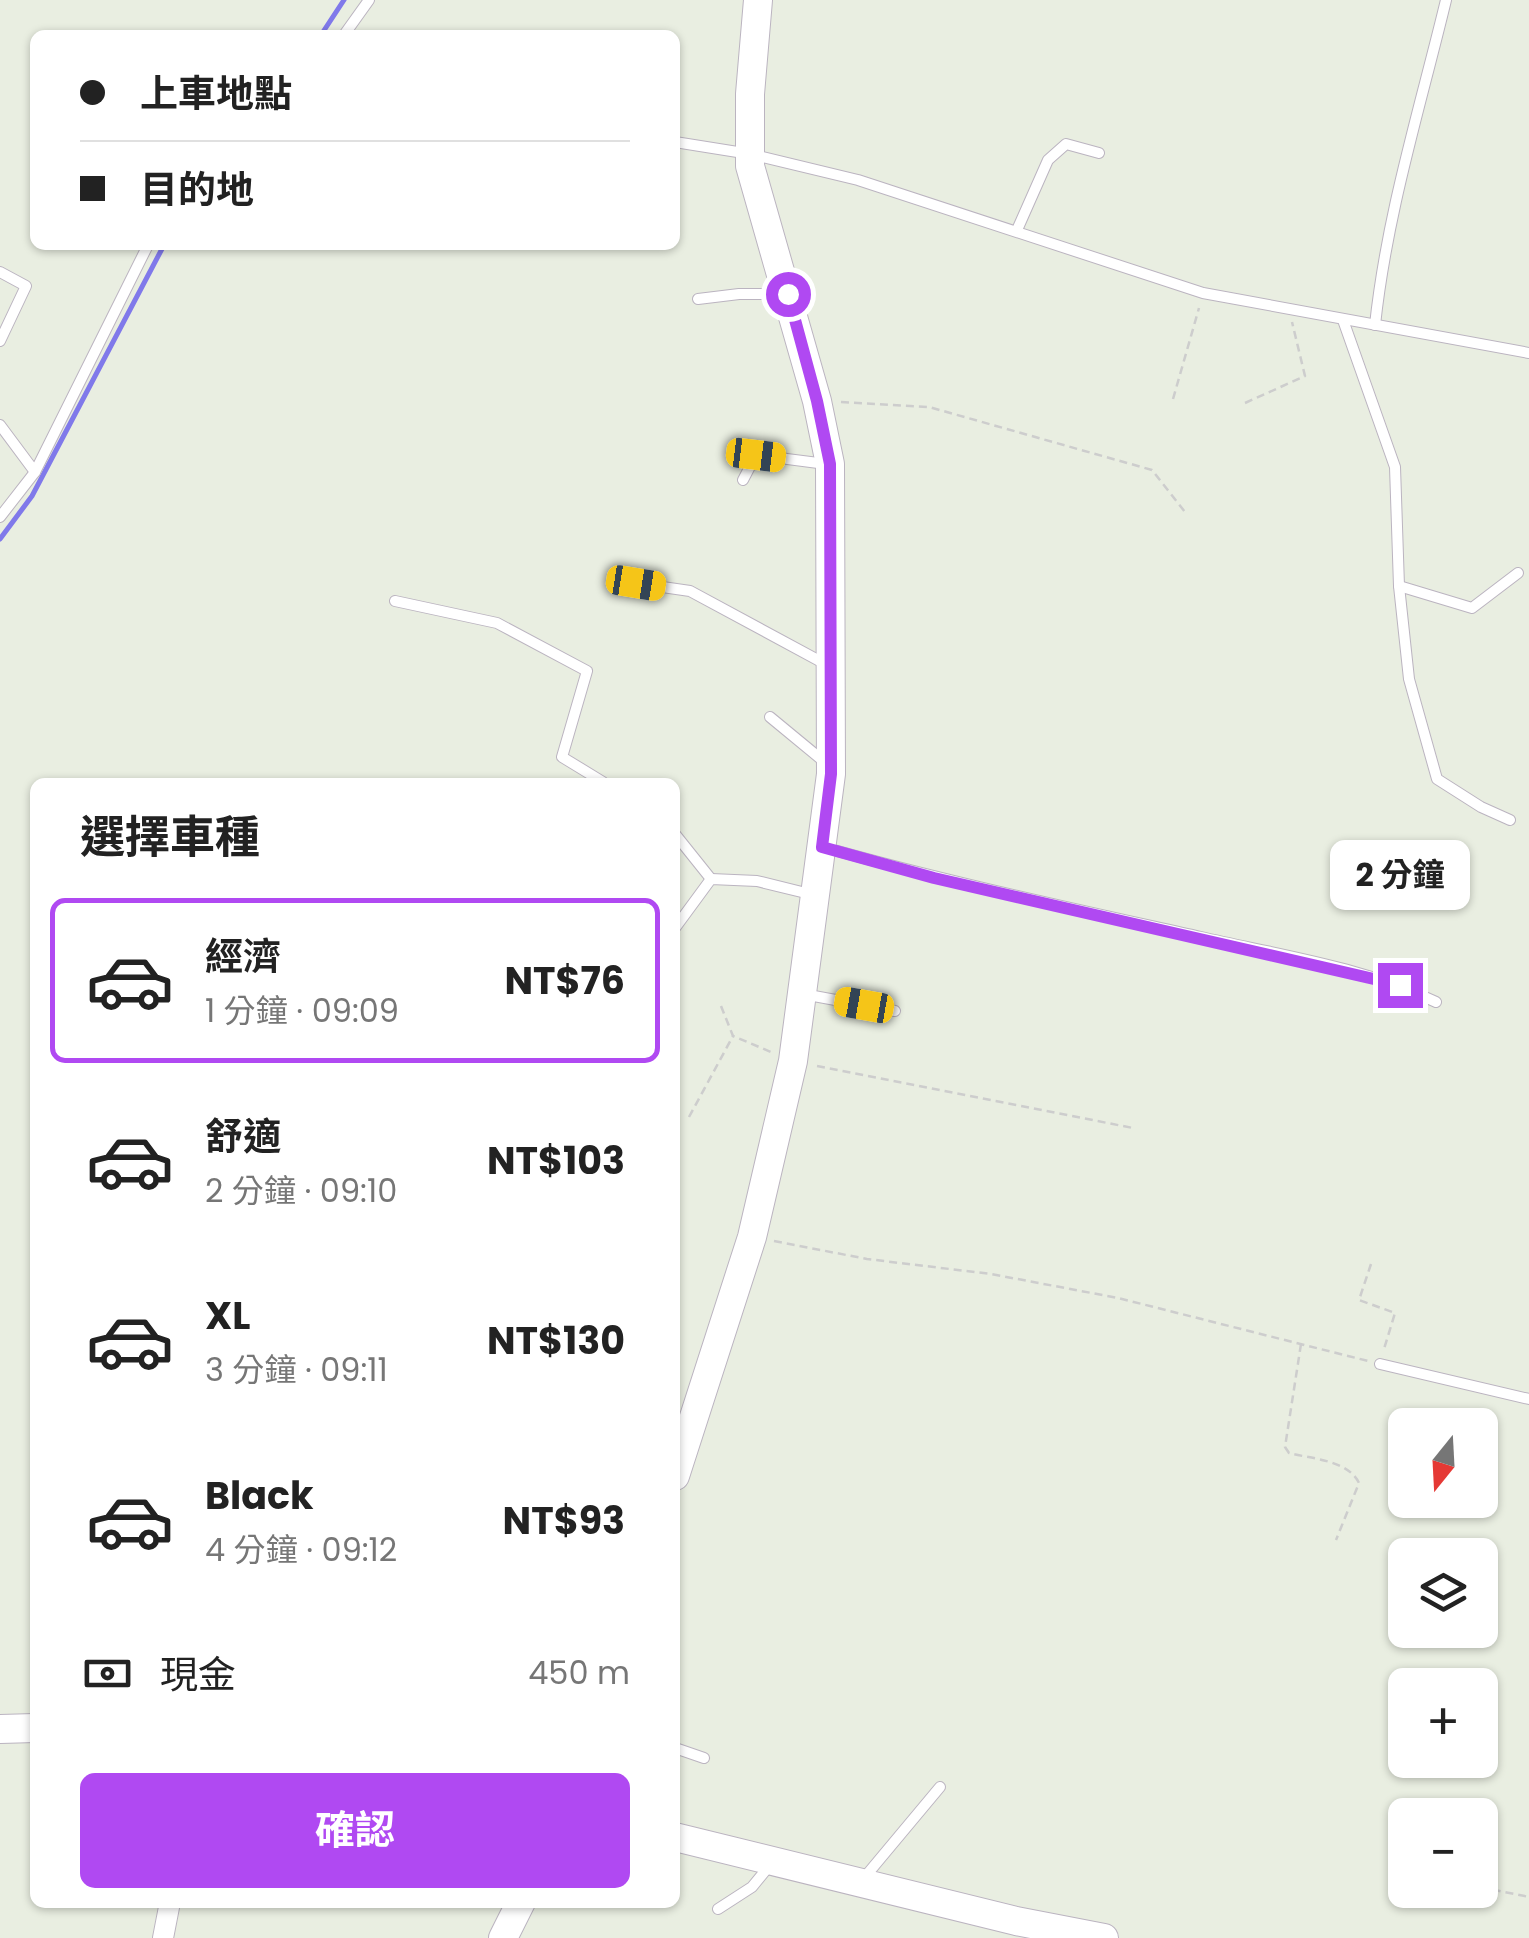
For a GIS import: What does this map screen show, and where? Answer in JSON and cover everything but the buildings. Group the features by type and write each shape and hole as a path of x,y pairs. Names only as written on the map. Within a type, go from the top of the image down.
{"street":[{"path":"683,1421 752,1238 793,1061 831,766 830,464 817,401 750,166 750,94 758,0"},
{"path":"0,1729 30,1728"},
{"path":"680,1838 1104,1938"},
{"path":"163,1938 169,1908"},
{"path":"502,1938 518,1908"}],"lane":[{"path":"348,30 370,0"},
{"path":"1376,325 1382,264 1396,191 1446,0"},
{"path":"680,143 750,154 858,180 1203,292 1529,353"},
{"path":"1017,230 1048,160 1066,144 1100,154"},
{"path":"0,517 35,472 146,250"},
{"path":"0,272 26,286 0,341"},
{"path":"698,299 788,294"},
{"path":"1344,320 1396,467 1399,586 1409,678 1437,779 1481,808 1510,820"},
{"path":"0,425 35,472"},
{"path":"743,480 756,455 830,464"},
{"path":"1399,586 1472,608 1518,573"},
{"path":"636,583 690,591 830,666"},
{"path":"395,601 497,623 587,671 562,757 591,778"},
{"path":"770,717 831,766"},
{"path":"680,840 710,879 757,881 815,896"},
{"path":"822,847 934,878 1321,964 1400,985 1436,1002"},
{"path":"680,921 710,879"},
{"path":"803,994 895,1011"},
{"path":"1380,1364 1529,1400"},
{"path":"680,1750 704,1758"},
{"path":"860,1882 940,1786"},
{"path":"718,1909 752,1887 773,1861"}],"path":[{"path":"1173,399 1203,292"},
{"path":"1246,403 1305,376 1288,306"},
{"path":"817,401 929,406 1152,470 1185,512"},
{"path":"720,1006 733,1036 793,1061 1134,1128"},
{"path":"689,1117 733,1036"},
{"path":"752,1238 1118,1298 1380,1364 1395,1313 1359,1300 1371,1264"},
{"path":"1301,1343 1285,1447 1289,1453 1347,1468 1355,1476 1359,1484 1336,1540"},
{"path":"1498,1891 1529,1897"}],"waterway":[{"path":"324,30 344,0"},
{"path":"0,539 32,496 161,250"}],"route":[{"path":"788,294 830,464 831,774 822,847 934,878 1400,985"}]}
